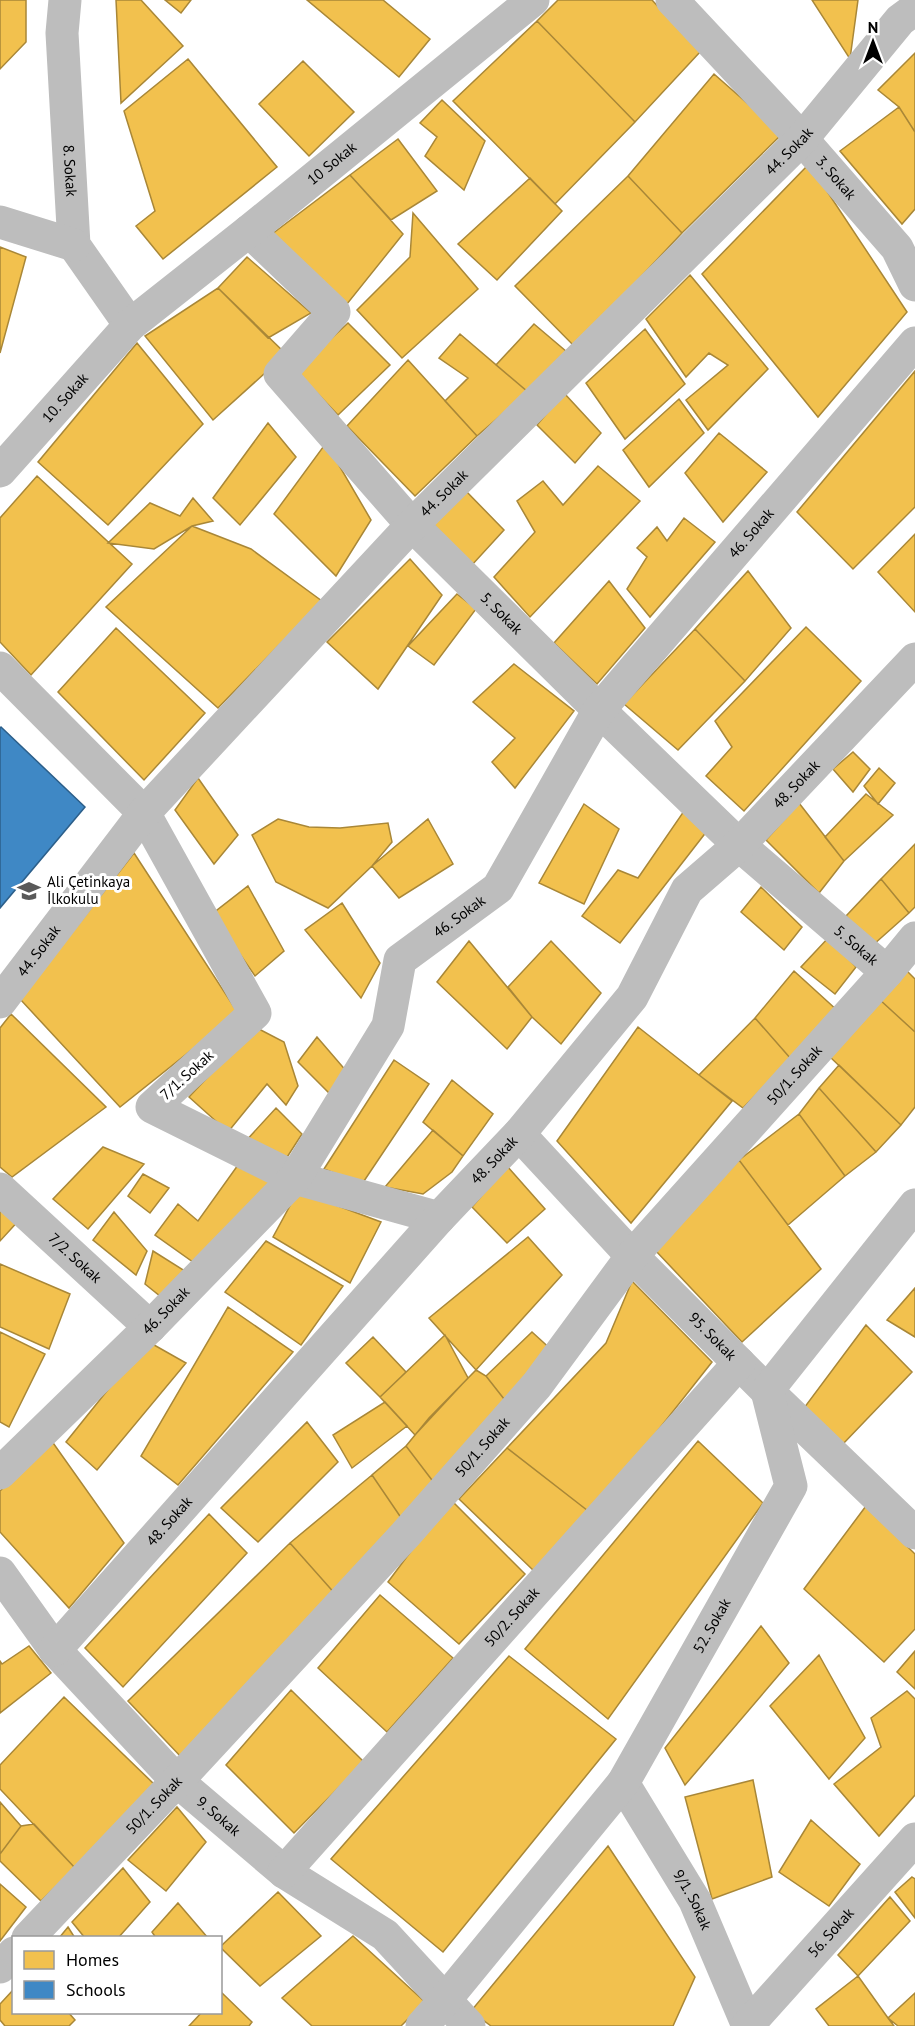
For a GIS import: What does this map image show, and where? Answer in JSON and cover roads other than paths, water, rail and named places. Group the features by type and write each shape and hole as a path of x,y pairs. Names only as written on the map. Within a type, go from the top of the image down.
{"street":[{"name":"8. Sokak","path":"65,0 62,33 74,245"},
{"name":"10 Sokak","path":"130,325 533,0"},
{"name":"3. Sokak","path":"672,0 802,139 906,239 915,285"},
{"name":"44. Sokak","path":"0,1002 144,813 412,525 802,139 900,20 915,9"},
{"path":"0,222 74,245 130,325"},
{"name":"5. Sokak","path":"249,231 334,312 280,374 412,525 598,710 739,845 887,972"},
{"name":"10. Sokak","path":"0,471 130,325"},
{"name":"46. Sokak","path":"0,1473 150,1327 295,1178 388,1026 400,960 498,888 598,710 915,343"},
{"name":"48. Sokak","path":"55,1650 439,1218 519,1134 632,997 687,890 739,845 915,659"},
{"path":"0,668 144,813"},
{"name":"7/1. Sokak","path":"144,813 255,1013 152,1107 295,1178 439,1218"},
{"name":"50/1. Sokak","path":"30,1936 405,1535 537,1384 632,1256 915,938"},
{"name":"95. Sokak","path":"519,1134 632,1256 767,1391 915,1533"},
{"name":"7/2. Sokak","path":"0,1189 150,1327"},
{"path":"767,1391 915,1205"},
{"name":"50/2. Sokak","path":"284,1872 739,1363"},
{"name":"52. Sokak","path":"422,2026 623,1783 791,1486 767,1391"},
{"name":"9. Sokak","path":"0,1573 55,1650 177,1781 284,1872 385,1935 470,2026"},
{"name":"9/1. Sokak","path":"623,1783 696,1901 742,2023"},
{"name":"56. Sokak","path":"742,2023 915,1839"},
{"path":"0,1967 12,1955"}],"place":[{"name":"Ali Çetinkaya İlkokulu","path":"29,891"}]}
